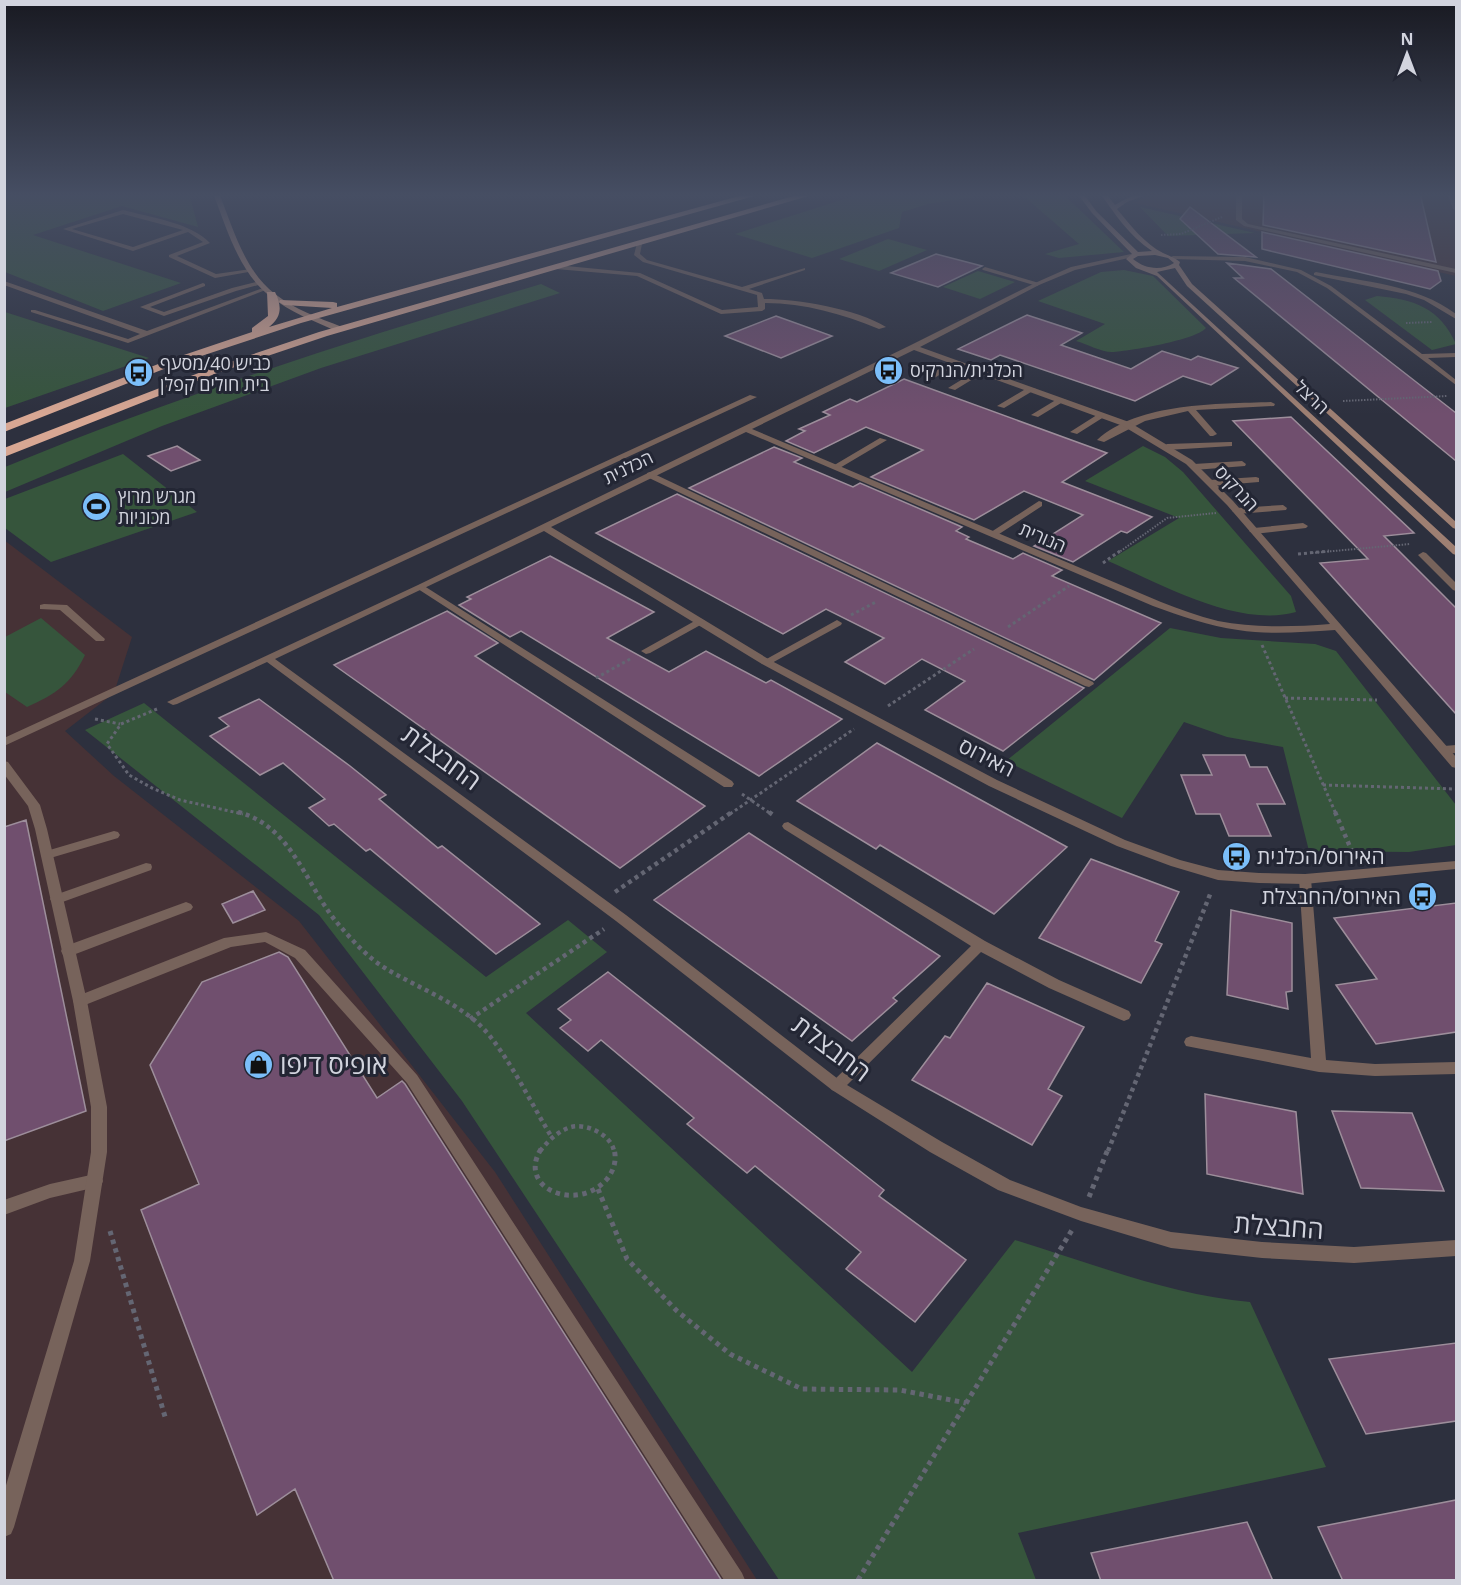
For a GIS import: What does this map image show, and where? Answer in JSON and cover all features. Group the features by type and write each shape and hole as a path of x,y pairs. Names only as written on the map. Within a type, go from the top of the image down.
{"highway":[{"path":"4,428 170,363 237,340 385,295 488,267"},
{"path":"4,453 213,371 339,329 556,267"},
{"path":"237,340 270,322 276,308 265,289"},
{"path":"284,302 326,305 385,295"}],"street":[{"path":"195,267 215,276 251,270"},
{"path":"249,267 265,289 284,302 339,329"},
{"path":"556,267 638,274 721,312 762,309 760,294 673,267"},
{"path":"657,283 653,270 658,267"},
{"name":"הכלנית","path":"173,702 421,587 914,347 1037,284 1079,267"},
{"path":"1142,267 1160,269 1164,267"},
{"name":"הרצל","path":"1142,267 1159,275 1456,552"},
{"name":"הרצל","path":"1178,267 1189,285 1456,526"},
{"path":"1281,267 1434,302 1456,317"},
{"path":"745,288 803,269"},
{"path":"985,269 1037,284"},
{"path":"1299,271 1338,293 1456,383"},
{"path":"6,284 147,334"},
{"path":"202,285 143,307 164,314 234,289 265,289"},
{"path":"1338,293 1379,288"},
{"path":"33,311 128,341 265,289"},
{"path":"762,301 803,302 832,308 882,327"},
{"name":"הנרקיס","path":"914,347 1126,424 1167,447 1194,467 1237,511 1401,700 1450,749 1456,764"},
{"path":"1420,356 1456,355"},
{"path":"928,378 957,362"},
{"path":"952,388 982,371"},
{"path":"1001,406 1032,389"},
{"path":"4,743 753,397"},
{"path":"1035,415 1062,400"},
{"path":"1101,440 1126,424 1151,415 1190,408 1271,404"},
{"path":"1190,408 1213,434"},
{"path":"1074,432 1103,415"},
{"name":"הנורית","path":"746,429 1087,574 1192,616 1225,626 1255,629 1338,627"},
{"path":"835,466 883,440"},
{"path":"1167,447 1229,444"},
{"path":"1194,467 1242,464"},
{"path":"650,475 1089,684"},
{"path":"1210,483 1256,480"},
{"path":"993,534 1039,504"},
{"path":"1237,511 1283,508"},
{"path":"1254,531 1304,526"},
{"name":"האירוס","path":"544,527 766,663 993,783 1121,843 1218,875 1305,879 1456,865"},
{"path":"1423,555 1456,588"},
{"path":"421,587 728,784"},
{"path":"44,607 63,608 100,639"},
{"path":"646,651 700,621"},
{"path":"766,663 837,623"},
{"name":"החבצלת","path":"269,659 621,918 837,1086 936,1147 1004,1185 1081,1214 1172,1240 1262,1251 1354,1255 1456,1248"},
{"path":"4,765 34,805 80,1001 99,1107 99,1152 82,1261 10,1487 4,1527"},
{"path":"789,826 980,945 1054,984 1124,1015"},
{"path":"47,855 114,834"},
{"path":"57,899 146,867"},
{"path":"1305,879 1319,1066"},
{"path":"68,951 186,907"},
{"path":"80,1001 229,942 266,937 300,954 412,1079 735,1581"},
{"path":"837,1086 980,945"},
{"path":"1191,1042 1319,1066 1376,1070 1456,1068"},
{"path":"4,1208 50,1191 95,1181"}],"path":[{"path":"1379,324 1434,322"},
{"path":"1321,402 1456,395"},
{"path":"600,903 1167,518 1237,511"},
{"path":"1276,555 1445,541"},
{"path":"837,623 894,591"},
{"path":"1255,629 1361,873"},
{"path":"578,687 646,651"},
{"path":"1285,698 1401,700"},
{"path":"173,702 121,724 111,734 107,744 129,775 180,800 242,813 271,828 290,849 337,923 363,950 383,967 432,993 488,1034 551,1136"},
{"path":"728,784 789,826"},
{"path":"1323,785 1456,789"},
{"path":"858,1581 1081,1214 1218,875"},
{"path":"470,1019 621,918"},
{"path":"574,1126 587,1127 610,1138 617,1156 615,1169 609,1180 598,1189 585,1195 568,1196 555,1193 544,1185 536,1169 537,1157 551,1136 574,1126"},
{"path":"598,1189 627,1259 677,1311 730,1354 802,1389 900,1390 966,1403"},
{"path":"109,1227 166,1420"}],"shaded area":[{"path":"1416,267 1456,267 1456,276"},
{"path":"4,540 132,637 114,693 65,731 114,776 299,921 495,1172 757,1580 5,1580"}],"green space":[{"path":"5,267 132,267 181,283 103,311 5,272"},
{"path":"866,267 888,267 879,271"},
{"path":"1124,270 1153,276 1206,328 1190,337 1162,344 1108,352 1076,341 1105,324 1038,301 1101,272"},
{"path":"978,271 1015,282 980,299 943,287"},
{"path":"541,284 560,293 321,368 162,426 5,492 5,467 71,441 270,369"},
{"path":"1377,296 1414,303 1434,314 1450,332 1456,344 1432,350 1365,300"},
{"path":"5,312 149,358 5,408"},
{"path":"1143,446 1165,457 1183,472 1291,596 1296,612 1273,615 1249,614 1225,609 1175,591 1108,561 1179,518 1085,481"},
{"name":"מגרש מרוץ מכוניות","path":"123,454 197,512 51,562 5,528 5,499"},
{"path":"41,618 85,655 74,674 62,687 27,707 5,692 5,637"},
{"path":"1170,628 1221,638 1315,644 1336,651 1456,805 1456,845 1409,852 1309,851 1283,747 1227,737 1184,722 1122,818 1006,761"},
{"path":"144,703 486,977 568,920 607,952 526,1013 912,1372 1015,1240 1190,1293 1250,1302 1326,1467 1018,1533 1036,1580 779,1580 462,1101 319,915 85,730"}],"building":[{"path":"905,267 980,267 938,287 891,273"},
{"path":"1231,267 1271,269 1456,413 1456,461 1234,278 1243,278"},
{"path":"1337,267 1420,267 1438,271 1441,281 1430,289"},
{"path":"1027,315 1082,333 1061,345 1131,369 1162,351 1191,360 1198,356 1238,368 1211,385 1183,376 1135,401 1000,355 991,360 958,349"},
{"path":"776,316 832,336 781,358 725,336"},
{"path":"904,379 1107,453 1062,482 1152,517 1127,533 1121,531 1073,562 1034,546 1083,515 1024,491 974,520 871,477 923,450 866,427 814,453 786,441 805,431 799,429 830,415 823,412 850,399 857,402"},
{"path":"1291,417 1414,533 1384,536 1456,608 1456,714 1320,563 1368,559 1233,421"},
{"path":"177,446 200,460 171,471 148,456"},
{"path":"774,447 802,458 794,462 853,487 860,483 962,527 956,531 969,537 966,539 1013,559 1023,553 1062,570 1052,576 1161,623 1094,680 689,488"},
{"path":"677,494 1084,688 1003,751 925,710 965,681 922,659 885,684 845,662 884,638 826,609 783,634 596,533"},
{"path":"550,556 654,612 607,638 669,672 706,651 766,683 771,680 842,719 759,776 521,631 510,637 459,605 471,599 467,597"},
{"path":"447,611 498,643 475,656 705,806 620,868 334,665"},
{"path":"259,699 350,766 386,795 379,799 438,848 442,846 540,924 496,954 370,849 366,851 334,824 329,826 309,808 325,799 283,763 260,775 210,736 229,726 219,718"},
{"path":"877,743 1067,847 994,914 880,845 876,849 797,801"},
{"path":"1203,755 1245,755 1250,767 1267,767 1285,804 1257,804 1271,836 1229,836 1220,814 1196,814 1181,775 1212,775"},
{"path":"26,820 86,1111 4,1141 4,827"},
{"path":"749,833 940,956 893,998 897,1001 852,1041 654,900"},
{"path":"1091,859 1179,892 1155,941 1162,944 1141,983 1039,938"},
{"path":"253,891 265,910 233,923 222,904"},
{"path":"1456,903 1456,1032 1376,1044 1336,985 1377,979 1334,918"},
{"path":"1231,910 1292,923 1292,991 1286,992 1288,1009 1227,995"},
{"path":"279,952 288,957 377,1098 402,1081 405,1084 722,1581 334,1581 295,1489 257,1515 141,1210 199,1184 150,1065 202,982"},
{"path":"608,972 884,1190 879,1196 966,1260 915,1322 846,1269 861,1252 755,1166 747,1173 687,1124 694,1118 601,1040 588,1051 560,1028 571,1020 558,1009"},
{"path":"987,983 1084,1027 1048,1089 1062,1096 1032,1145 912,1080 945,1036 950,1038"},
{"path":"1205,1094 1296,1112 1303,1194 1207,1174"},
{"path":"1332,1111 1412,1113 1444,1191 1361,1188"},
{"path":"1456,1343 1456,1421 1366,1434 1329,1359"},
{"path":"1456,1500 1456,1581 1343,1581 1318,1527"},
{"path":"1247,1522 1273,1581 1101,1581 1091,1553"}],"place":[{"name":"הכלנית/הנרקיס","path":"889,370"},
{"name":"כביש 40/מסעף בית חולים קפלן","path":"139,373"},
{"name":"מגרש מרוץ מכוניות","path":"97,506"},
{"name":"האירוס/הכלנית","path":"1236,856"},
{"name":"האירוס/החבצלת","path":"1422,896"},
{"name":"אופיס דיפו","path":"259,1064"}]}
